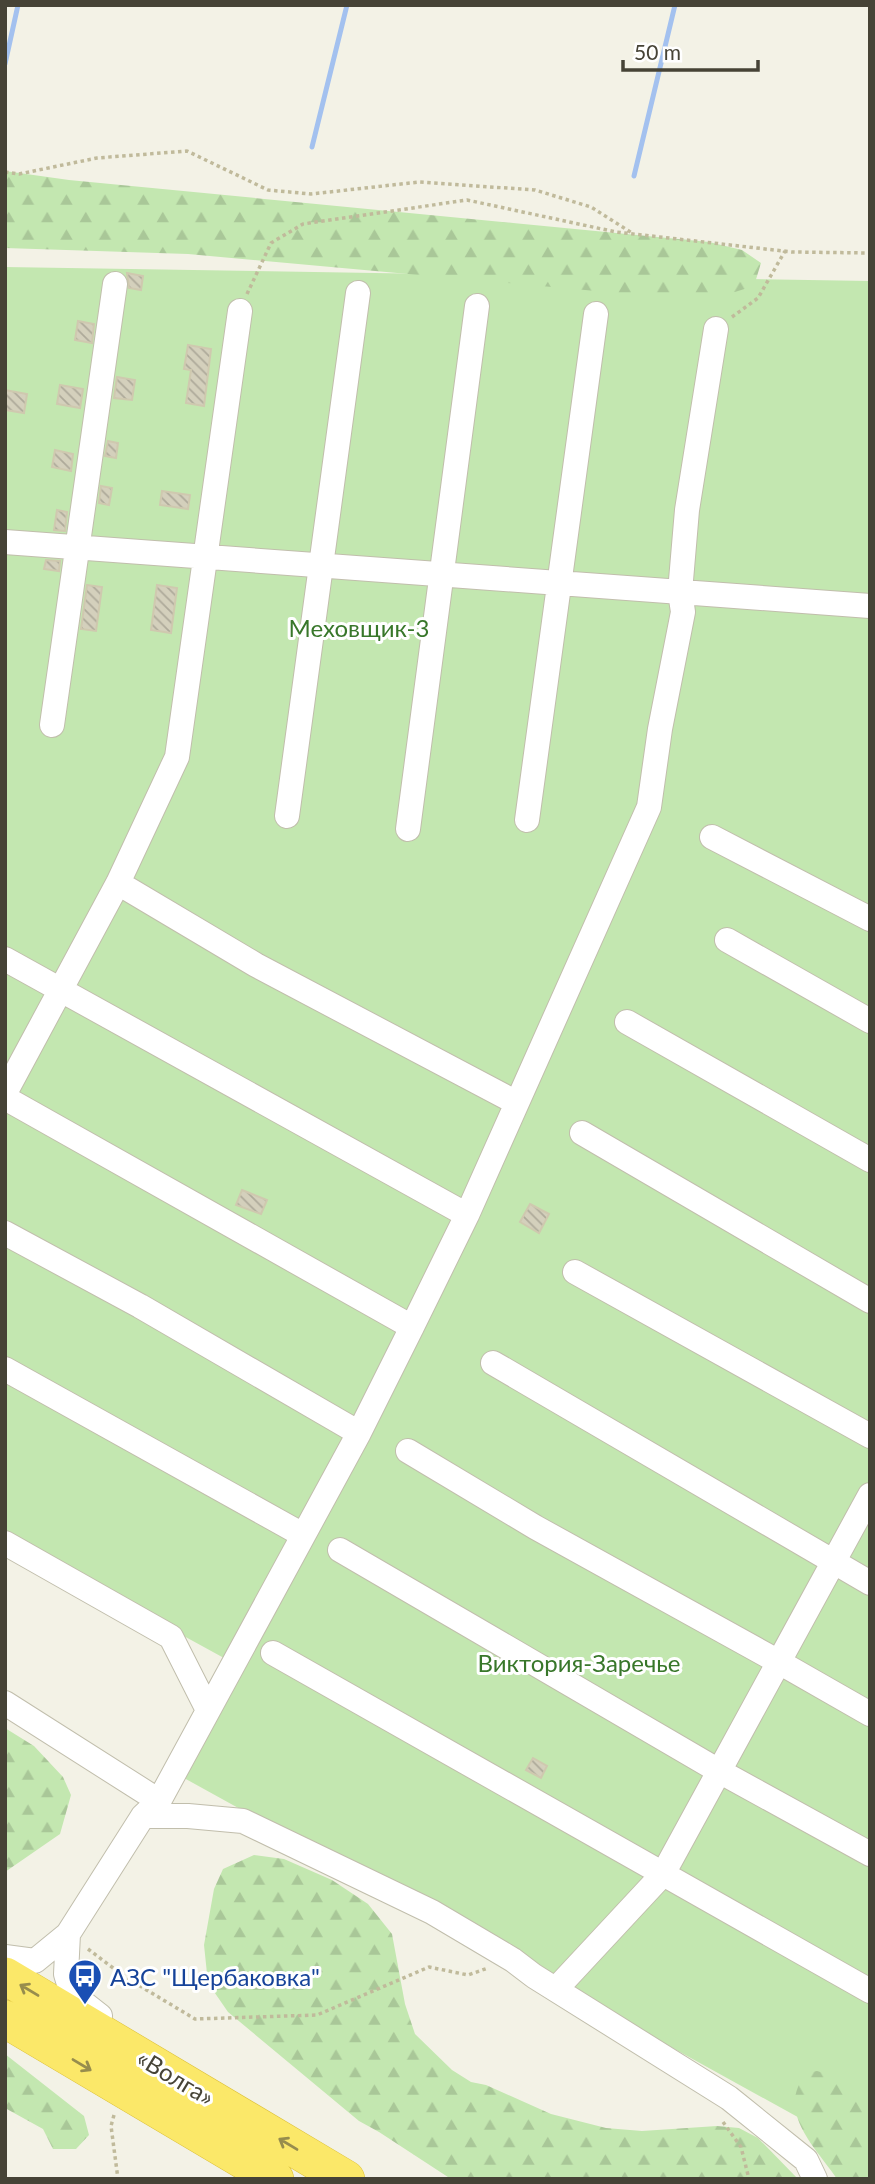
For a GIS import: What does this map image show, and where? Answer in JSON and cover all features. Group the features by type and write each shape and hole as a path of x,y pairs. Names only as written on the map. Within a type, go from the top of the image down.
{"highway":[{"name":"«Волга»","path":"5,1976 346,2179"},
{"name":"«Волга»","path":"5,2019 275,2179"}],"street":[{"path":"52,725 115,284"},
{"path":"287,816 358,293"},
{"path":"408,829 477,306"},
{"path":"5,1093 118,883 177,757 240,311"},
{"path":"527,820 596,314"},
{"path":"5,1956 35,1961 68,1934 151,1809 208,1710 359,1433 467,1215 649,807 660,729 683,612 680,592 687,510 716,329"},
{"path":"5,542 870,606"},
{"path":"712,837 870,919"},
{"path":"118,883 256,964 517,1103"},
{"path":"727,940 870,1021"},
{"path":"5,959 467,1215"},
{"path":"627,1022 870,1160"},
{"path":"5,1098 412,1327"},
{"path":"582,1133 870,1301"},
{"path":"5,1233 140,1306 359,1433"},
{"path":"575,1272 870,1436"},
{"path":"493,1363 870,1583"},
{"path":"5,1369 303,1535"},
{"path":"408,1451 535,1527 870,1714"},
{"path":"556,1989 663,1874 870,1495"},
{"path":"5,1543 171,1637 208,1710"},
{"path":"340,1550 719,1771 870,1854"},
{"path":"273,1653 870,1991"},
{"path":"5,1703 151,1809 243,1821 432,1912 513,1960 729,2098 806,2160 815,2179"},
{"path":"68,1934 66,1974 72,1994 155,2065"}],"path":[{"path":"5,172 19,174 97,158 187,151 268,190 311,194 419,182 534,190 591,207 633,234"},
{"path":"240,311 271,243 303,224 467,200 633,234 785,251 870,253"},
{"path":"716,329 758,298 785,251"},
{"path":"68,1934 125,1977 195,2019 317,2015 429,1967 468,1975 513,1960"},
{"path":"117,2104 111,2126 118,2179"},
{"path":"719,2117 741,2147 749,2179"}],"green space":[{"path":"5,171 69,180 709,242 742,250 761,263 754,286 706,301 188,254 5,248"},
{"name":"Меховщик-3","path":"5,267 870,281 870,2157 184,1778 244,1669 5,1538"},
{"path":"5,1728 34,1746 63,1777 71,1795 60,1834 5,1872"},
{"path":"254,1855 284,1859 332,1880 368,1904 392,1934 405,2004 415,2034 452,2070 471,2082 486,2085 551,2114 606,2128 642,2131 717,2126 739,2128 758,2138 798,2179 451,2179 359,2121 228,2012 208,1983 204,1945 214,1889 223,1869"},
{"path":"5,2054 84,2116 89,2135 76,2149 53,2149 43,2129 5,2108"},
{"path":"817,2071 848,2080 870,2092 870,2179 837,2179 800,2124 795,2099 798,2087 805,2076"}],"building":[{"path":"127,273 143,276 141,290 129,288"},
{"path":"78,321 94,324 92,343 75,340"},
{"path":"188,345 211,349 204,406 186,403 191,370 184,369"},
{"path":"117,377 135,380 132,400 114,398"},
{"path":"60,385 83,389 80,408 57,404"},
{"path":"5,390 27,394 24,413 5,410"},
{"path":"108,441 118,443 116,458 105,456"},
{"path":"55,450 73,454 71,471 52,467"},
{"path":"101,486 112,488 109,505 99,503"},
{"path":"162,491 190,495 188,509 160,505"},
{"path":"57,510 67,512 65,531 54,530"},
{"path":"46,560 60,561 59,571 44,569"},
{"path":"87,585 102,587 96,631 81,629"},
{"path":"157,585 177,588 171,633 151,630"},
{"path":"242,1190 267,1200 261,1214 236,1205"},
{"path":"530,1204 549,1214 539,1233 520,1222"},
{"path":"533,1758 547,1766 541,1778 526,1770"}],"waterway":[{"path":"5,64 18,5"},
{"path":"312,147 347,5"},
{"path":"634,176 675,5"}],"place":[{"name":"АЗС \"Щербаковка\"","path":"85,2006"}],"park label":[{"name":"Виктория-Заречье","path":"579,1662"}]}
